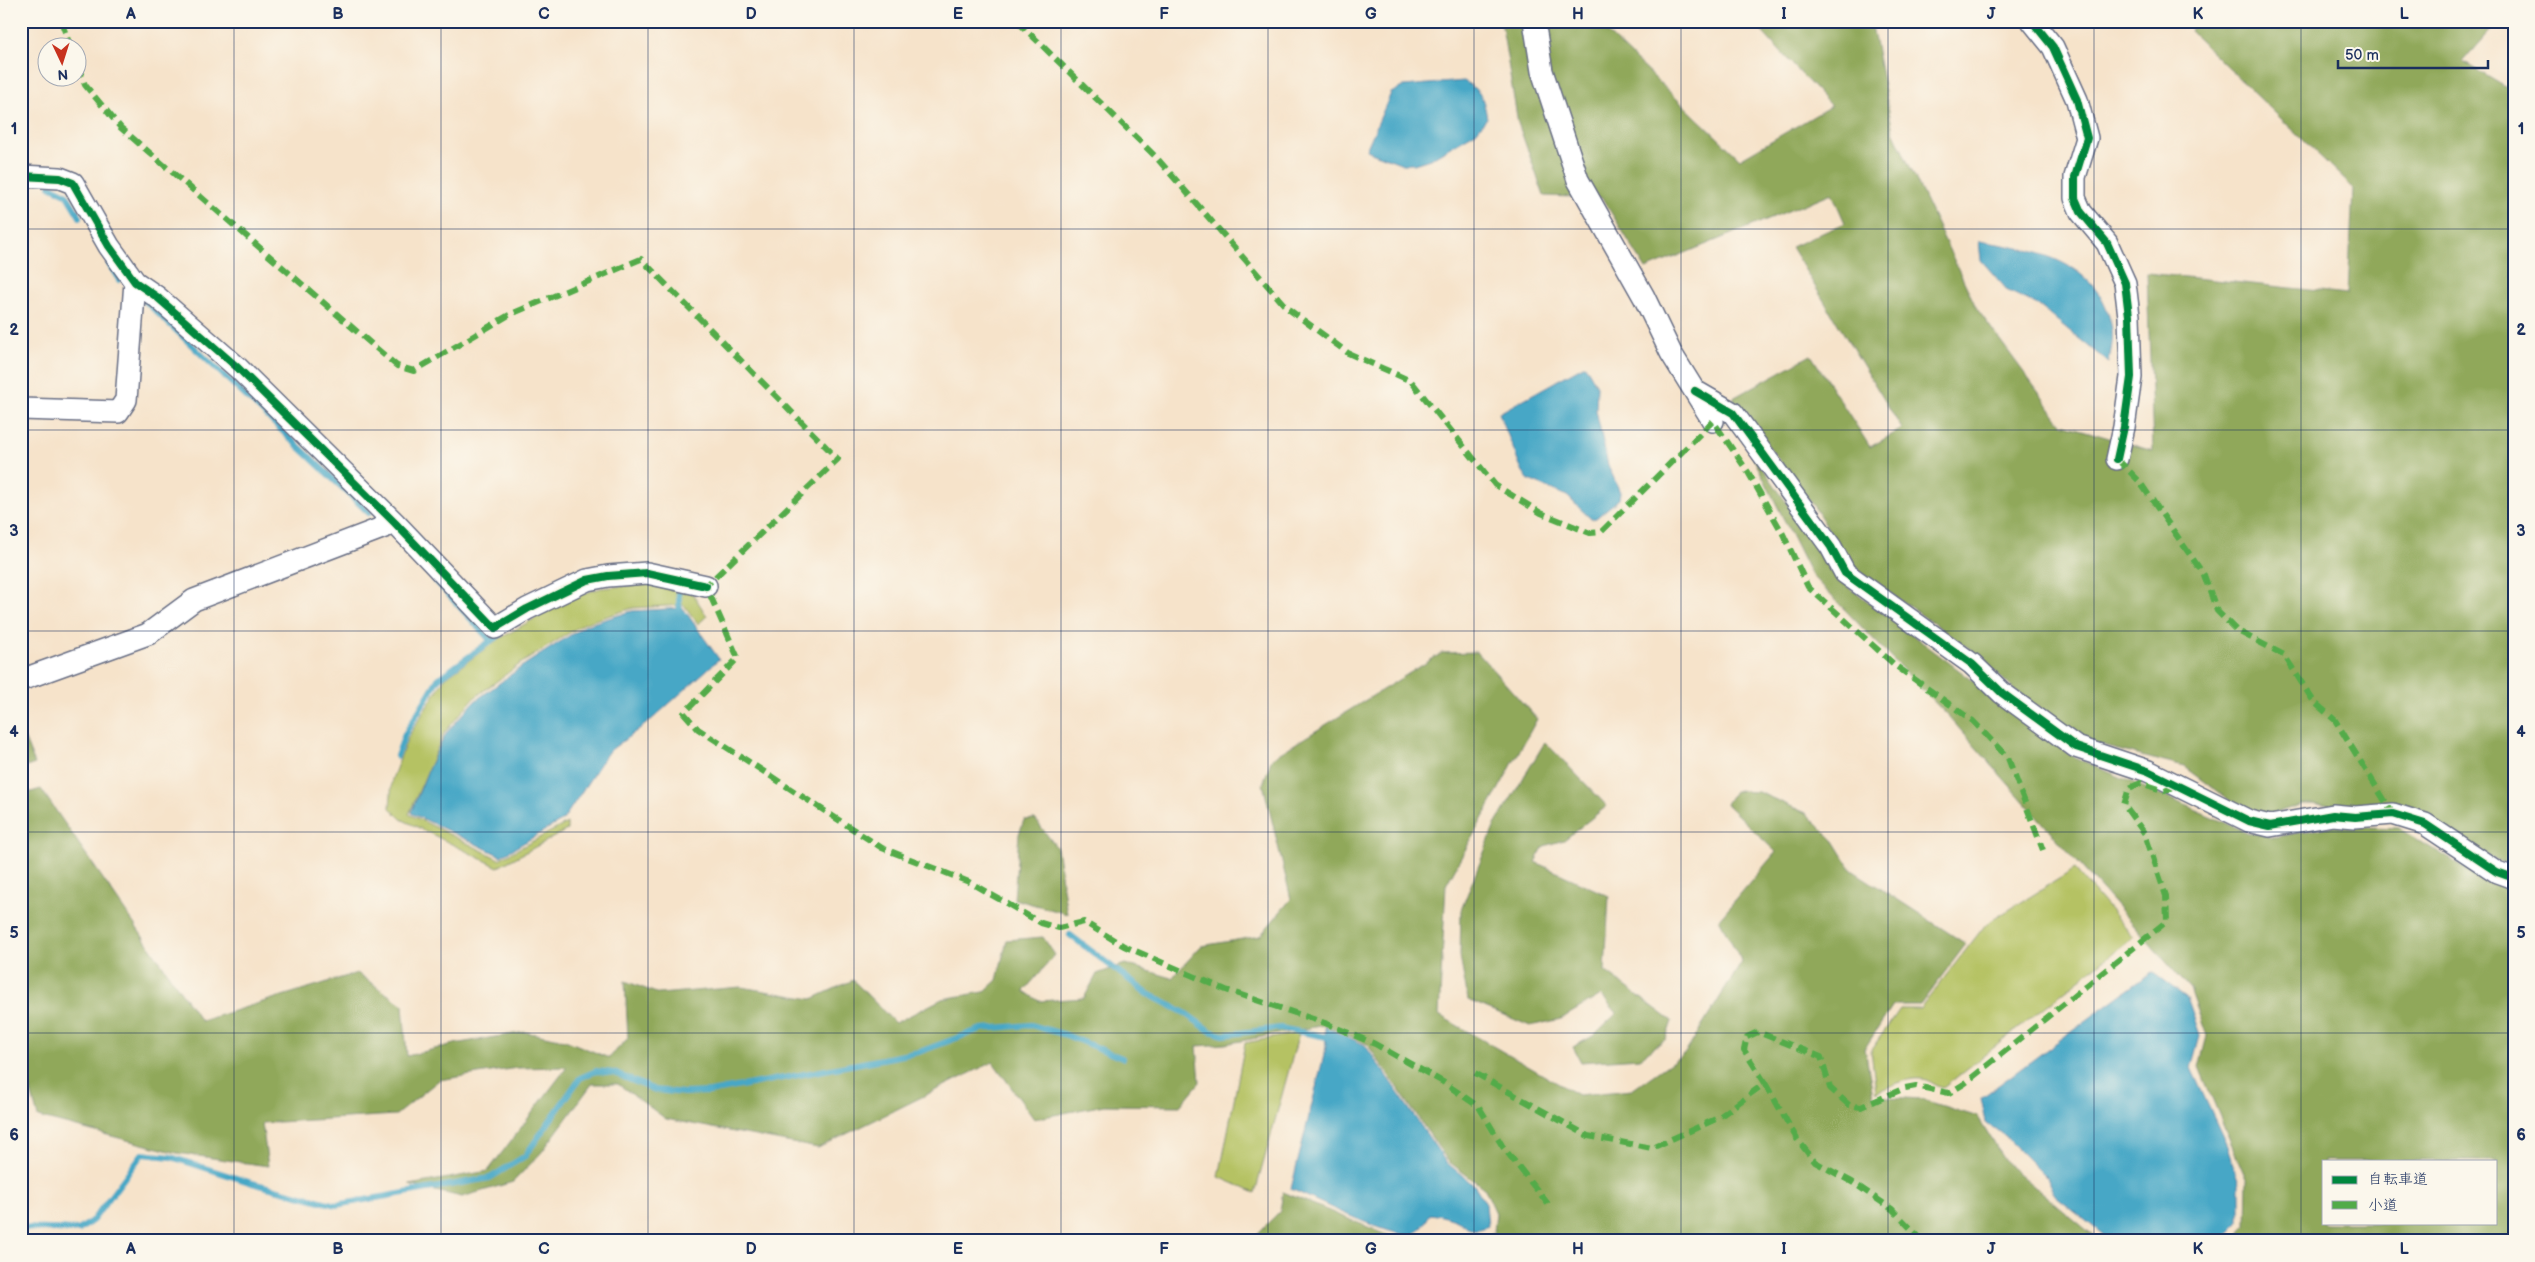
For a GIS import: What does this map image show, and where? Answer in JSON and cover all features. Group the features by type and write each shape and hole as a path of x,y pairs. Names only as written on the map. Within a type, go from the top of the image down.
{"street":[{"path":"1534,21 1542,71 1578,180 1644,297 1672,353 1714,421"},
{"path":"2032,21 2053,47 2077,100 2087,138 2076,176 2075,198 2081,212 2107,243 2125,283 2129,316 2131,377 2124,427 2117,459"},
{"path":"21,176 60,178 73,183 109,246 135,282 157,297 238,368 395,523 495,628 587,580 608,576 647,573 706,586"},
{"path":"21,409 118,412 126,400 135,282"},
{"path":"1695,390 1734,413 1831,547 1845,573 1972,664 2002,693 2076,747 2148,771 2249,821 2270,826 2333,815 2355,817 2392,814 2425,824 2497,872 2514,878"},
{"path":"23,674 148,634 194,600 395,523"}],"green space":[{"path":"1501,21 1595,21 1740,159 1831,106 1752,21 1871,21 1893,131 1977,309 2062,424 2153,451 2147,273 2348,294 2353,188 2190,31 2195,21 2499,21 2463,62 2514,92 2514,866 2500,862 2398,806 2303,804 2269,815 2241,809 2184,767 2080,740 2012,688 1973,651 1851,566 1817,511 1733,398 1811,355 1870,447 1902,429 1791,247 1845,223 1832,193 1646,269 1602,198 1544,196 1518,123"},
{"path":"1748,447 1841,581 2074,757 2249,833 2275,837 2334,826 2399,828 2486,881 2514,892 2514,1241 2236,1241 2246,1226 2247,1181 2199,1067 2207,1036 2190,989 1949,717 1812,576"},
{"path":"644,584 691,591 707,616 698,624 684,605 633,608 585,623 520,664 474,698 444,733 409,814 499,859 567,823 567,830 498,867 401,819 390,808 392,779 408,737 445,678 497,640 572,597 601,588"},
{"path":"1477,652 1537,719 1446,885 1439,1015 1578,1095 1632,1090 1686,1052 1742,962 1719,919 1776,852 1726,804 1734,791 1758,792 1806,813 1834,841 1852,870 1966,944 1920,1005 1893,1005 1865,1048 1873,1096 1921,1099 1978,1117 2007,1164 2100,1241 1250,1241 1280,1211 1283,1192 1397,1239 1480,1240 1494,1232 1496,1213 1485,1189 1448,1161 1367,1044 1325,1025 1225,1044 1197,1046 1200,1082 1180,1106 1104,1105 1034,1119 993,1062 818,1148 666,1119 618,1084 592,1084 541,1153 513,1182 462,1197 409,1185 488,1171 567,1067 517,1068 439,1080 396,1115 262,1123 268,1166 177,1153 38,1117 28,1080 21,1077 21,795 41,789 201,1021 357,973 403,1005 407,1056 454,1044 525,1032 565,1040 609,1058 628,1038 625,981 659,994 741,987 812,999 853,980 895,1023 942,999 984,992 997,980 1007,940 1043,937 1055,955 1024,991 1039,1001 1084,998 1097,974 1125,964 1172,978 1201,946 1260,936 1291,899 1263,784 1272,758 1442,653"},
{"path":"21,730 35,764 21,769"},
{"path":"1545,742 1607,806 1564,840 1544,846 1535,862 1609,896 1605,971 1672,1021 1666,1039 1639,1058 1581,1062 1573,1047 1593,1036 1617,1013 1601,995 1561,1019 1530,1026 1468,1000 1460,957 1461,910 1495,825"},
{"path":"1035,819 1057,848 1067,914 1014,899 1019,834 1024,820"},
{"path":"2075,869 2133,937 1943,1088 1926,1080 1913,1079 1876,1092 1871,1050 1900,1009 1920,1009 1986,924"},
{"path":"1299,1033 1255,1193 1219,1177 1245,1043"}],"water":[{"path":"1464,81 1475,88 1481,96 1484,105 1487,118 1476,132 1430,159 1414,164 1403,164 1366,150 1391,93 1404,86"},
{"path":"1979,241 2023,249 2043,255 2063,263 2080,274 2094,288 2105,306 2112,329 2109,363 2038,305 2008,291 1981,260"},
{"path":"1585,365 1597,386 1596,410 1608,465 1620,492 1619,499 1596,518 1591,519 1567,496 1529,480 1523,473 1499,413"},
{"path":"683,608 719,659 650,721 608,752 563,820 501,856 411,813 430,765 447,732 475,701 524,665 586,625 632,611"},
{"path":"2152,972 2187,998 2200,1035 2191,1068 2227,1146 2239,1183 2239,1223 2219,1241 2111,1241 2055,1196 2046,1177 2007,1138 1986,1122 1981,1098"},
{"path":"1325,1027 1365,1045 1446,1162 1475,1186 1486,1204 1488,1226 1473,1229 1452,1219 1430,1214 1416,1233 1403,1234 1372,1225 1291,1189 1326,1047"}],"waterway":[{"path":"50,186 66,194 80,217"},
{"path":"109,264 119,280"},
{"path":"143,299 369,513"},
{"path":"425,569 490,640"},
{"path":"678,585 680,616"},
{"path":"397,756 405,734 438,679 499,635"},
{"path":"1070,935 1148,994 1185,1013 1210,1031 1223,1035 1280,1028 1332,1038"},
{"path":"21,1228 79,1230 93,1220 142,1154 171,1157 252,1183 336,1205 490,1178 525,1156 580,1078 596,1071 614,1073 655,1090 684,1093 710,1092 919,1052 981,1029 1031,1025 1066,1035 1122,1058"}],"marked path":[{"path":"61,21 67,38"},
{"path":"1017,21 1156,157 1287,308 1348,353 1411,381 1495,485 1541,513 1590,533 1601,532 1713,421 1748,472 1783,534 1808,587 1896,666 1973,721 2008,758 2043,850"},
{"path":"88,88 121,128 397,366 414,371 509,315 641,259 838,459 706,586 738,658 684,713 698,729 882,848 969,882 1041,923 1059,928 1084,922 1124,946 1226,990 1325,1023 1375,1044 1443,1082 1479,1107 1503,1147 1548,1204"},
{"path":"2117,459 2139,481 2204,575 2217,611 2236,630 2284,655 2314,702 2335,720 2393,814"},
{"path":"1475,1073 1588,1136 1652,1148 1718,1118 1765,1083 1744,1050 1747,1037 1758,1032 1821,1057 1830,1088 1849,1105 1861,1107 1905,1088 1916,1086 1949,1093 1964,1084 2167,921 2166,896 2145,834 2124,805 2129,788 2141,783 2165,791 2175,786"},
{"path":"1765,1083 1797,1139 1815,1162 1852,1182 1892,1209 1923,1241"}],"cycle path":[{"path":"2032,21 2053,47 2077,100 2087,138 2075,177 2075,198 2081,212 2107,243 2125,283 2129,316 2131,377 2124,427 2117,459"},
{"path":"21,176 60,178 73,183 109,246 135,282 157,297 238,368 395,523 495,628 527,609 587,580 608,576 647,573 706,586"},
{"path":"1695,391 1733,413 1831,547 1845,573 1972,664 2002,693 2076,747 2148,771 2249,821 2270,826 2333,815 2355,817 2393,814 2425,824 2497,872 2514,878"}]}
